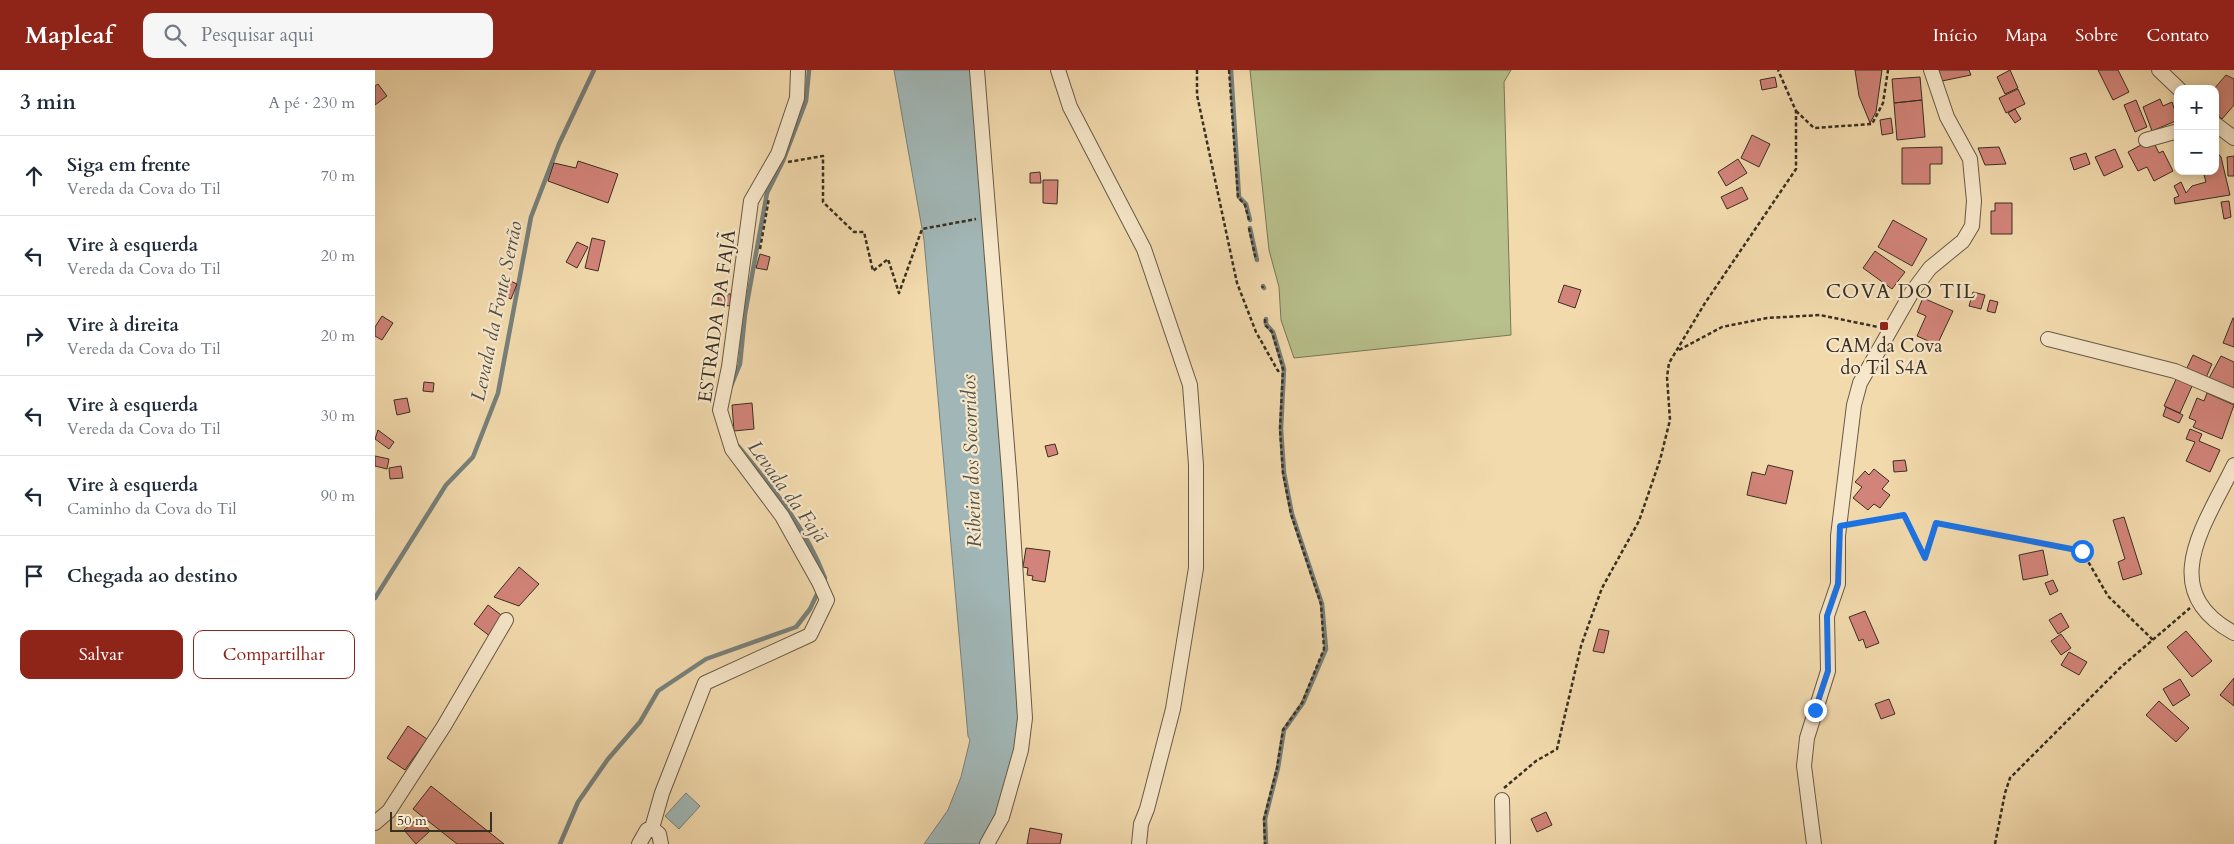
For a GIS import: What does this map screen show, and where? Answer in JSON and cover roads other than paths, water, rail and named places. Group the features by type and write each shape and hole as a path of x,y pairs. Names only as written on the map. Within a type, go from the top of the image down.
{"street":[{"name":"ESTRADA DA FAJÃ","path":"653,828 662,793 705,683 811,635 827,600 782,516 732,449 720,410 730,358 751,201 785,156 797,98 798,70"},
{"path":"977,70 1011,484 1025,718 1021,750 1002,817 987,844"},
{"path":"1058,70 1070,107 1143,249 1191,385 1196,465 1197,568 1173,709 1141,824 1139,844"},
{"path":"1814,844 1804,766 1810,729 1828,671 1827,616 1838,584 1840,526 1854,405 1860,382 1912,292 1930,268 1963,241 1972,226 1973,193 1970,159 1947,117 1931,70"},
{"path":"2159,70 2175,85"},
{"path":"2219,127 2234,138"},
{"path":"2146,140 2174,132"},
{"path":"2048,339 2175,371 2234,396"},
{"path":"2234,465 2193,554 2190,568 2198,601 2204,612 2216,623 2234,633"},
{"path":"375,823 389,811 419,765 506,620"},
{"path":"1503,800 1503,844"},
{"path":"639,844 647,830 653,828 659,834 661,844"}],"water":[{"name":"Ribeira dos Socorridos","path":"894,70 973,70 1021,719 1016,752 1008,784 996,815 979,844 924,844 948,810 961,777 970,740 968,736 924,240"},
{"path":"686,793 700,806 679,829 665,816"}],"waterway":[{"name":"Levada da Fonte Serrão","path":"375,598 446,485 473,457 498,393 531,217 559,144 594,70"},
{"name":"Levada da Fajã","path":"731,386 740,364 745,314 767,193 783,161 806,101 809,70"},
{"path":"1231,70 1239,197 1246,204 1250,220"},
{"path":"1250,228 1257,260"},
{"path":"1266,319 1266,324 1273,332 1284,369 1281,429 1284,473 1292,514 1322,604 1326,649 1303,703 1284,730 1278,768 1265,819 1266,844"},
{"name":"Levada da Fajã","path":"738,446 798,525 825,578 823,583"},
{"name":"Levada da Fajã","path":"560,844 578,802 608,759 640,722 658,691 706,659 796,627 810,609 819,590"}],"place":[{"name":"CAM da Cova do Til S4A","path":"1884,326"}],"district":[{"name":"COVA DO TIL","path":"1901,291"}]}
